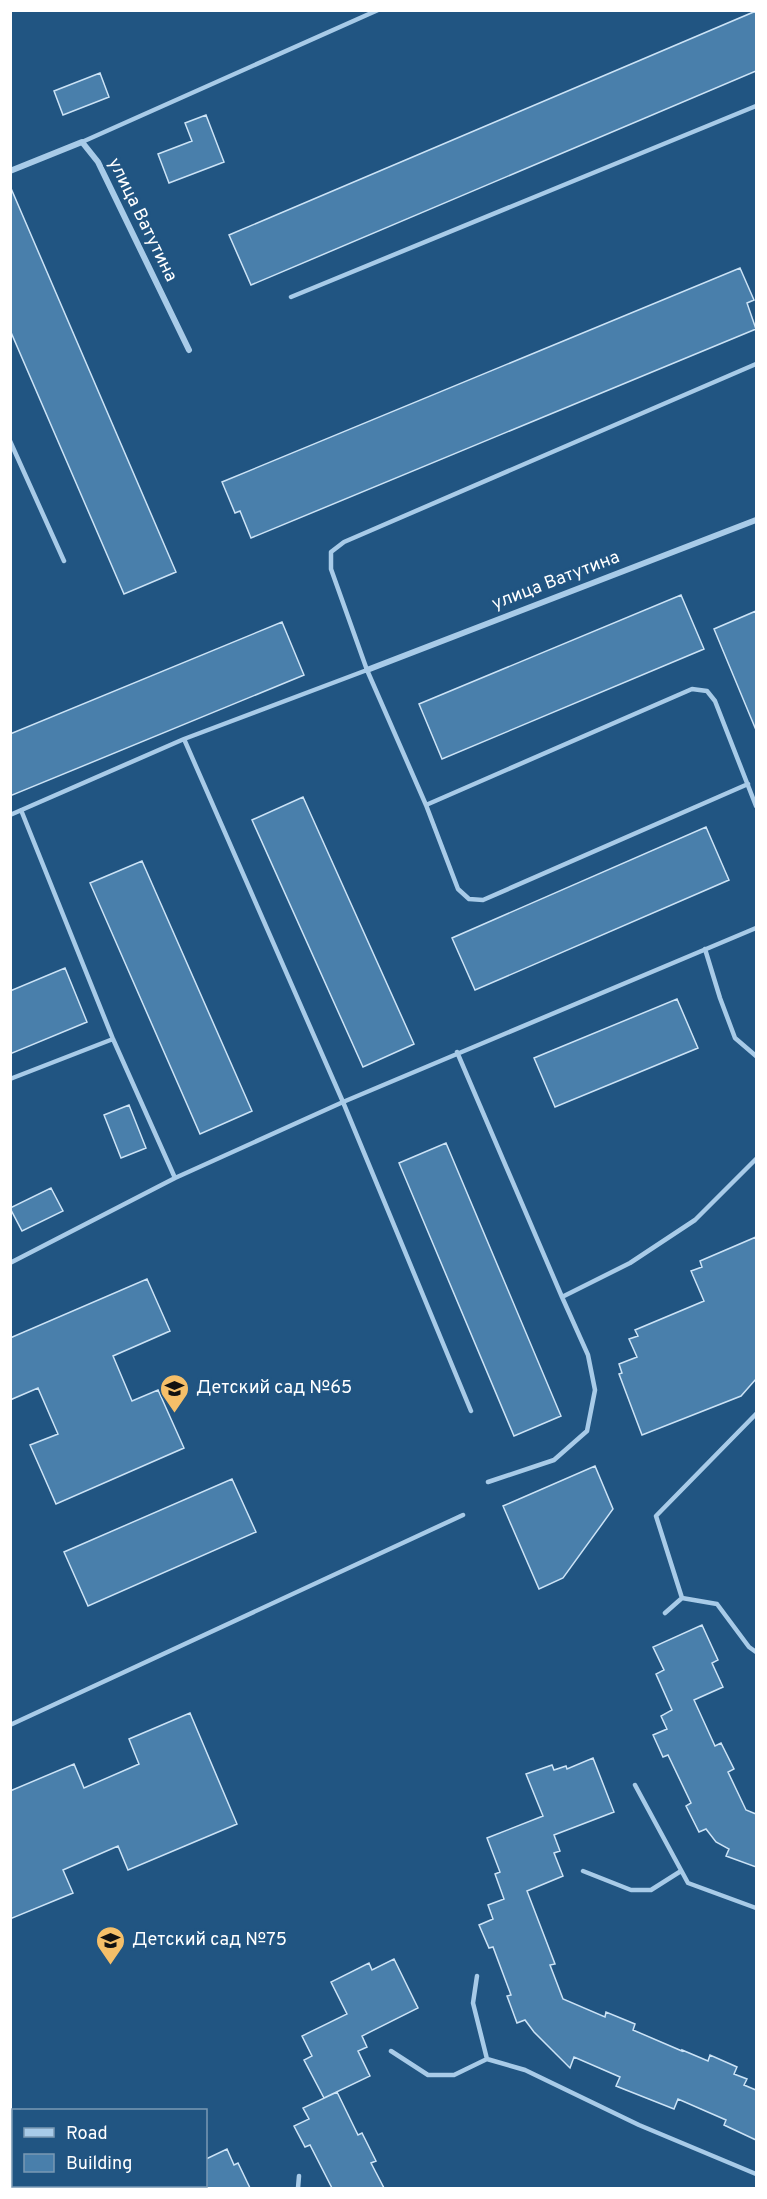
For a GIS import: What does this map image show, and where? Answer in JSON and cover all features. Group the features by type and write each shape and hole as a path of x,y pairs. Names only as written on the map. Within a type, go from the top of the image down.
{"street":[{"path":"10,171 82,142"},
{"name":"улица Ватутина","path":"82,142 98,162 189,350"},
{"name":"улица Ватутина","path":"367,670 756,520"}],"lane":[{"path":"82,142 378,10"},
{"path":"291,297 756,106"},
{"path":"748,784 483,900 469,899 458,889 426,805 367,670 331,569 331,552 344,542 756,364"},
{"path":"10,441 64,561"},
{"path":"10,815 184,739 367,670"},
{"path":"426,805 692,689 707,691 715,701 756,806"},
{"path":"184,739 343,1102 471,1411"},
{"path":"21,810 113,1039 175,1178"},
{"path":"10,1263 175,1178 343,1102 457,1052 756,928"},
{"path":"705,949 735,1038 756,1056"},
{"path":"10,1079 113,1039"},
{"path":"457,1052 588,1355 595,1389 587,1431 554,1460 488,1482"},
{"path":"562,1297 630,1263 695,1220 756,1159"},
{"path":"682,1598 656,1516 756,1414"},
{"path":"10,1725 463,1515"},
{"path":"665,1613 682,1598"},
{"path":"682,1598 717,1604 749,1647 756,1652"},
{"path":"635,1785 688,1883 756,1908"},
{"path":"583,1871 631,1890 651,1890 681,1871"},
{"path":"477,1976 473,2003 487,2059"},
{"path":"391,2050 428,2075 454,2075 487,2059 525,2070 639,2125 756,2174"},
{"path":"298,2188 299,2176"}],"building":[{"path":"756,11 756,71 251,285 229,235"},
{"path":"100,73 109,97 63,115 54,91"},
{"path":"206,115 224,162 169,183 158,154 192,141 185,123"},
{"path":"10,186 176,572 124,594 10,330"},
{"path":"740,268 754,300 747,303 756,329 251,538 240,511 235,513 222,482"},
{"path":"681,595 704,649 442,759 419,704"},
{"path":"756,611 756,730 714,629"},
{"path":"282,622 304,675 10,796 10,734"},
{"path":"303,797 414,1044 363,1067 252,820"},
{"path":"706,827 729,880 475,990 452,938"},
{"path":"142,861 252,1111 200,1134 90,883"},
{"path":"65,968 87,1022 10,1054 10,991"},
{"path":"677,999 698,1048 555,1107 534,1058"},
{"path":"129,1105 146,1148 121,1158 104,1115"},
{"path":"446,1143 561,1416 514,1436 399,1163"},
{"path":"51,1188 63,1211 22,1231 10,1208"},
{"path":"756,1237 756,1379 741,1396 642,1435 619,1374 622,1373 619,1364 637,1357 629,1339 638,1336 635,1330 704,1301 691,1271 702,1267 700,1261"},
{"path":"147,1279 170,1331 113,1356 132,1401 158,1390 184,1448 56,1504 30,1445 58,1434 38,1388 10,1400 10,1338"},
{"path":"595,1466 613,1509 563,1578 539,1589 503,1506"},
{"path":"232,1479 256,1532 88,1606 64,1552"},
{"path":"702,1625 718,1660 712,1663 723,1687 694,1700 715,1746 721,1743 734,1769 728,1772 746,1810 756,1814 756,1867 726,1856 729,1849 716,1842 706,1829 699,1832 686,1806 691,1803 668,1755 663,1757 653,1735 667,1729 661,1716 672,1710 656,1674 664,1670 653,1647"},
{"path":"190,1713 237,1824 128,1870 118,1846 63,1870 73,1893 10,1919 10,1791 74,1764 84,1788 139,1764 129,1739"},
{"path":"593,1758 614,1812 554,1835 560,1851 554,1853 563,1876 527,1891 555,1964 550,1965 563,1999 605,2017 606,2012 635,2024 633,2030 682,2051 708,2061 710,2055 737,2067 734,2074 747,2079 744,2085 756,2090 756,2140 724,2125 726,2120 678,2099 674,2109 616,2086 620,2077 574,2057 570,2068 525,2020 517,2023 507,1996 511,1995 493,1947 489,1948 479,1925 493,1919 488,1905 504,1899 495,1874 500,1872 487,1838 543,1816 526,1774 552,1765 554,1770 566,1766 567,1769"},
{"path":"394,1959 418,2008 362,2036 367,2047 358,2051 370,2076 324,2098 304,2060 312,2056 302,2036 347,2014 331,1982 369,1963 372,1970"},
{"path":"337,2092 358,2135 362,2133 376,2161 371,2163 384,2188 332,2188 310,2145 305,2147 294,2126 309,2119 303,2108"},
{"path":"227,2149 234,2165 238,2163 250,2188 193,2188 207,2187 207,2159"}],"place":[{"name":"Детский сад №65","path":"175,1414"},
{"name":"Детский сад №75","path":"111,1966"}]}
